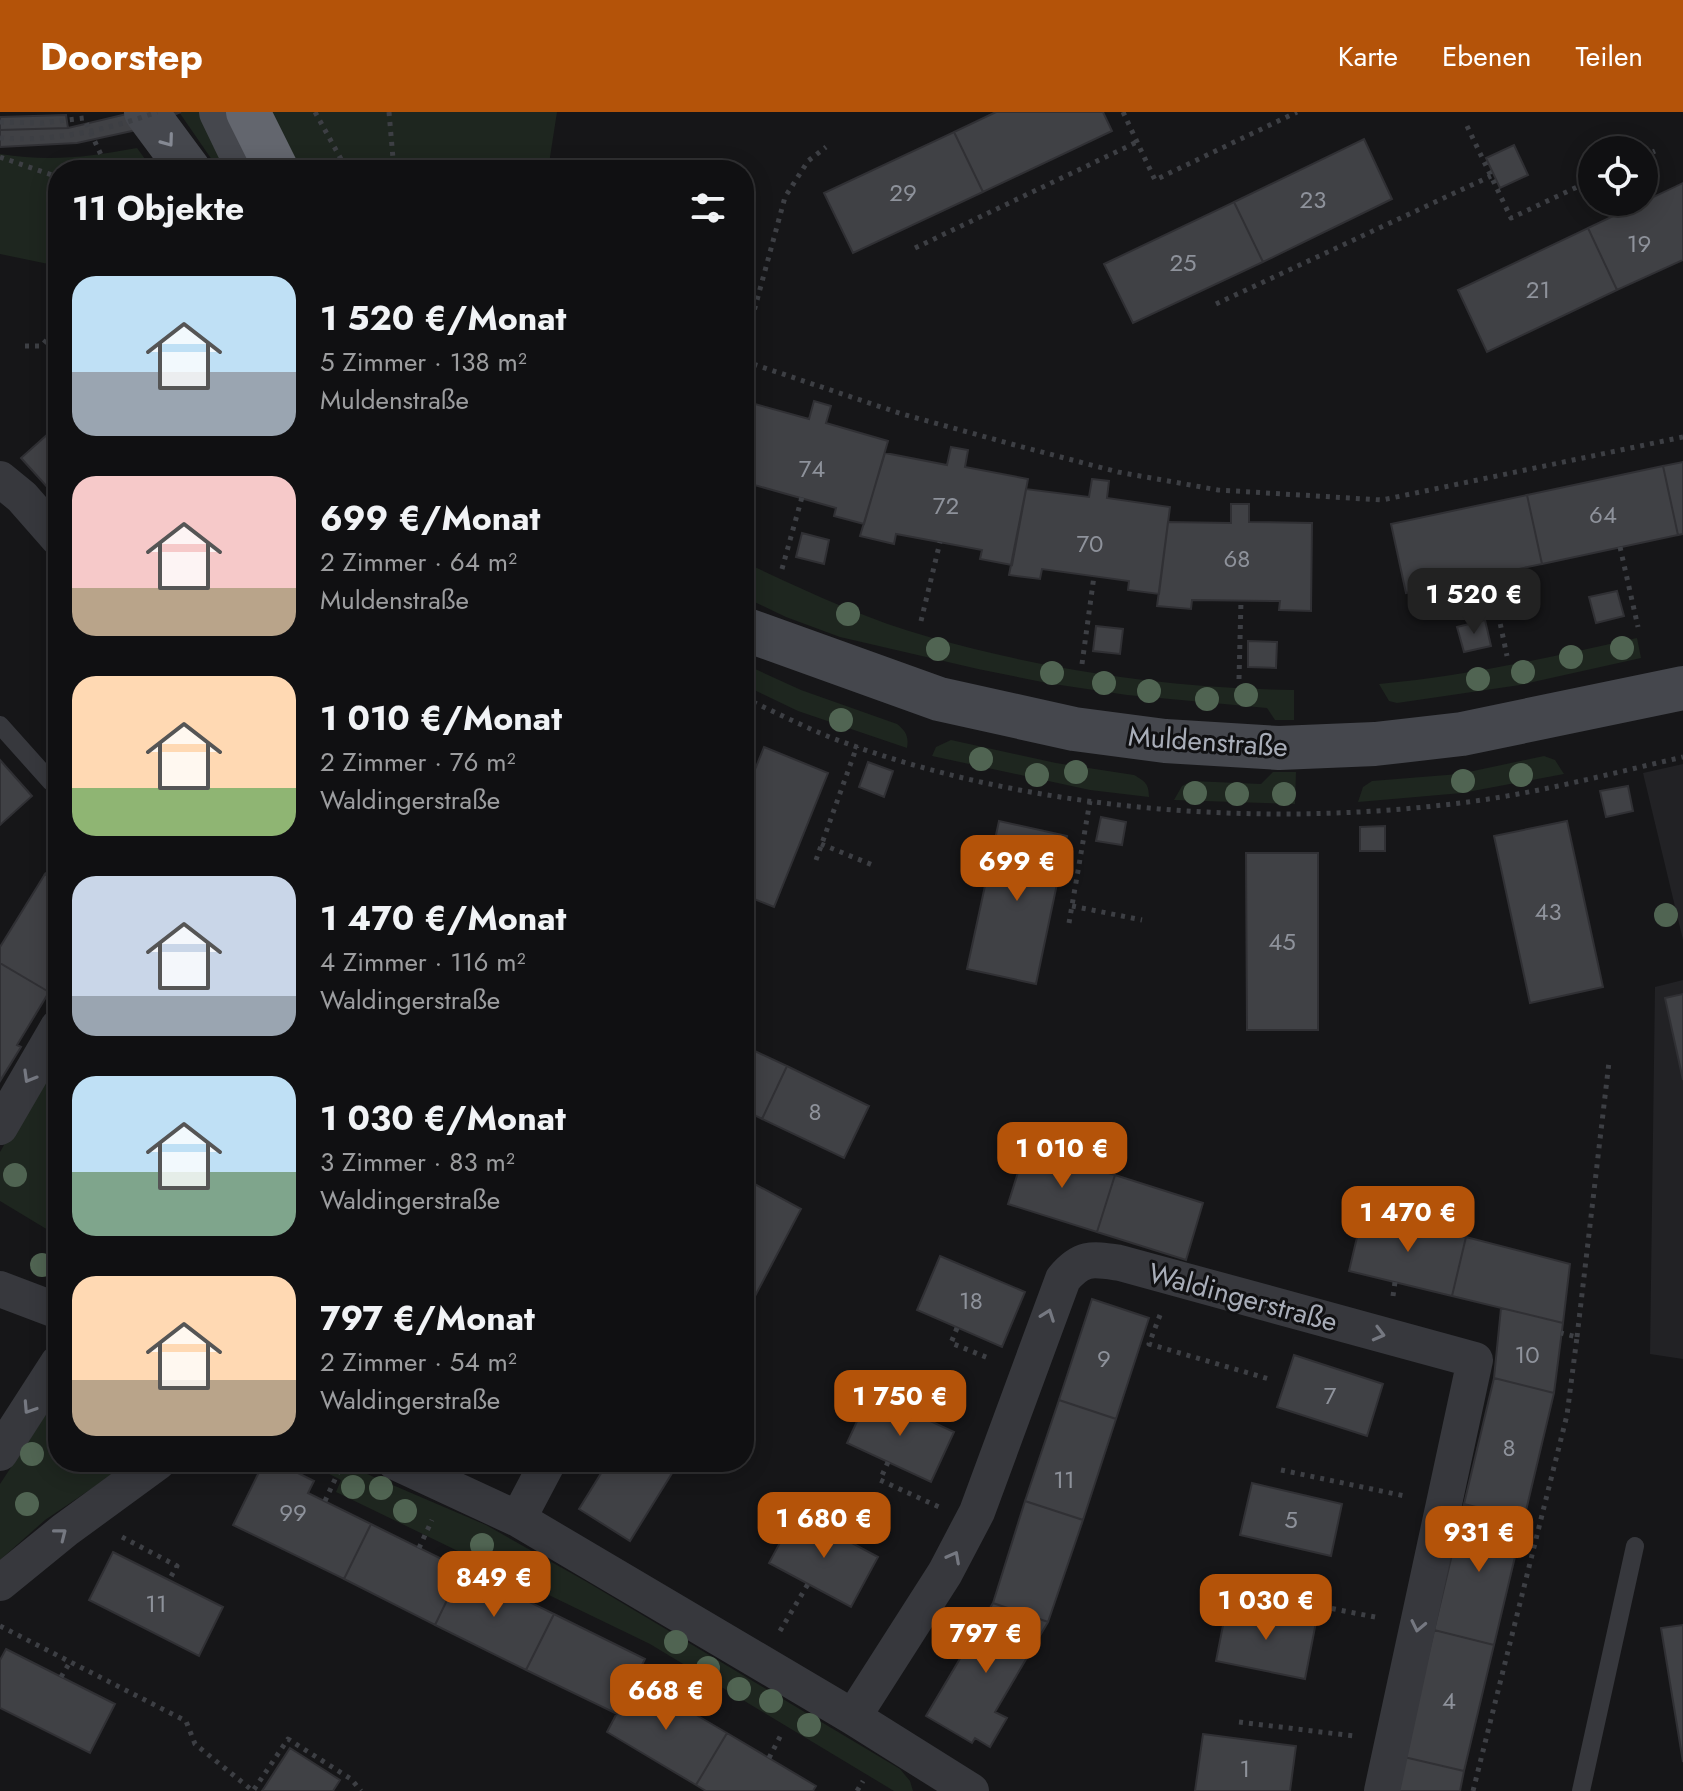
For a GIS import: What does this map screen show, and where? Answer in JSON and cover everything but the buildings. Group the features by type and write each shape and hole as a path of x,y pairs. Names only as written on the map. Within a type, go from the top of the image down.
{"highway":[{"path":"248,112 272,160"}],"main road":[{"path":"146,112 182,160"},
{"path":"221,112 244,160"},
{"name":"Muldenstraße","path":"754,633 939,699 1074,729 1165,741 1279,748 1375,744 1462,734 1683,688"}],"street":[{"path":"0,479 22,497 48,527"},
{"path":"0,1127 48,1044"},
{"name":"Waldingerstraße","path":"853,1717 945,1573 977,1512 1063,1279 1075,1265 1094,1259 1475,1360 1382,1791"},
{"path":"0,1289 48,1307"},
{"path":"0,1453 48,1379"},
{"path":"0,1583 144,1472"},
{"path":"417,1472 518,1519 853,1717 951,1786"},
{"path":"518,1519 543,1472"}],"lane":[{"path":"0,725 48,779"},
{"path":"1581,1791 1635,1546"}],"path":[{"path":"0,138 60,136 110,127 157,112"},
{"path":"315,112 341,160"},
{"path":"389,112 393,160"},
{"path":"1123,112 1155,180 1297,112"},
{"path":"0,122 41,123 84,118 103,160"},
{"path":"1467,126 1511,218 1578,187"},
{"path":"915,248 1137,142"},
{"path":"754,311 785,197 808,161 826,147"},
{"path":"0,157 48,174"},
{"path":"1216,304 1491,176"},
{"path":"25,346 41,346 48,339"},
{"path":"754,364 902,414 1001,441 1118,472 1218,490 1382,500 1683,437"},
{"path":"782,569 802,497"},
{"path":"921,621 940,542"},
{"path":"1620,547 1638,627"},
{"path":"1490,575 1507,656"},
{"path":"1082,664 1094,576"},
{"path":"1239,679 1241,601"},
{"path":"816,860 857,746"},
{"path":"1069,923 1090,801"},
{"path":"821,844 875,866"},
{"path":"1072,905 1142,920"},
{"path":"1473,1791 1567,1415 1609,1062"},
{"path":"1173,1278 1149,1344 1269,1379"},
{"path":"957,1328 951,1343 1002,1364"},
{"path":"1561,1333 1577,1337"},
{"path":"888,1462 880,1480 945,1510"},
{"path":"1281,1470 1412,1498"},
{"path":"325,1501 338,1472"},
{"path":"116,1534 177,1566 169,1580"},
{"path":"779,1633 808,1584"},
{"path":"1273,1597 1386,1620"},
{"path":"0,1626 186,1721 195,1744 253,1791 288,1739 351,1779 361,1791"},
{"path":"61,1677 70,1662"},
{"path":"1239,1722 1360,1736"},
{"path":"769,1758 782,1733"},
{"path":"857,1791 863,1781"}],"shaded area":[{"path":"179,112 207,112 229,160 212,160"},
{"path":"263,112 557,112 550,160 289,160"},
{"path":"137,148 146,160 48,160 48,264 0,254 0,154 36,158 102,154"},
{"path":"754,567 882,622 974,649 1110,676 1202,686 1294,690 1294,720 1275,720 1267,708 1127,695 1047,683 840,637 754,602"},
{"path":"1637,638 1641,658 1520,685 1397,703 1389,701 1379,684 1477,671"},
{"path":"754,669 801,690 897,724 906,734 907,748 798,711 754,690"},
{"path":"951,740 1056,763 1134,775 1146,783 1149,797 1090,790 932,756 936,747"},
{"path":"1544,756 1555,760 1564,774 1462,793 1358,802 1363,787 1372,781 1459,774"},
{"path":"1683,764 1683,940 1643,773"},
{"path":"1273,772 1296,772 1295,804 1174,800 1182,786 1192,781 1261,784"},
{"path":"1683,980 1683,1359 1650,1354 1655,987"},
{"path":"48,1068 48,1230 0,1201 0,1152"},
{"path":"48,1411 48,1472 116,1472 45,1520 0,1560 0,1484"},
{"path":"325,1472 362,1472 486,1525 900,1769 910,1781 913,1791 894,1791 650,1644 336,1492 341,1480"}]}
